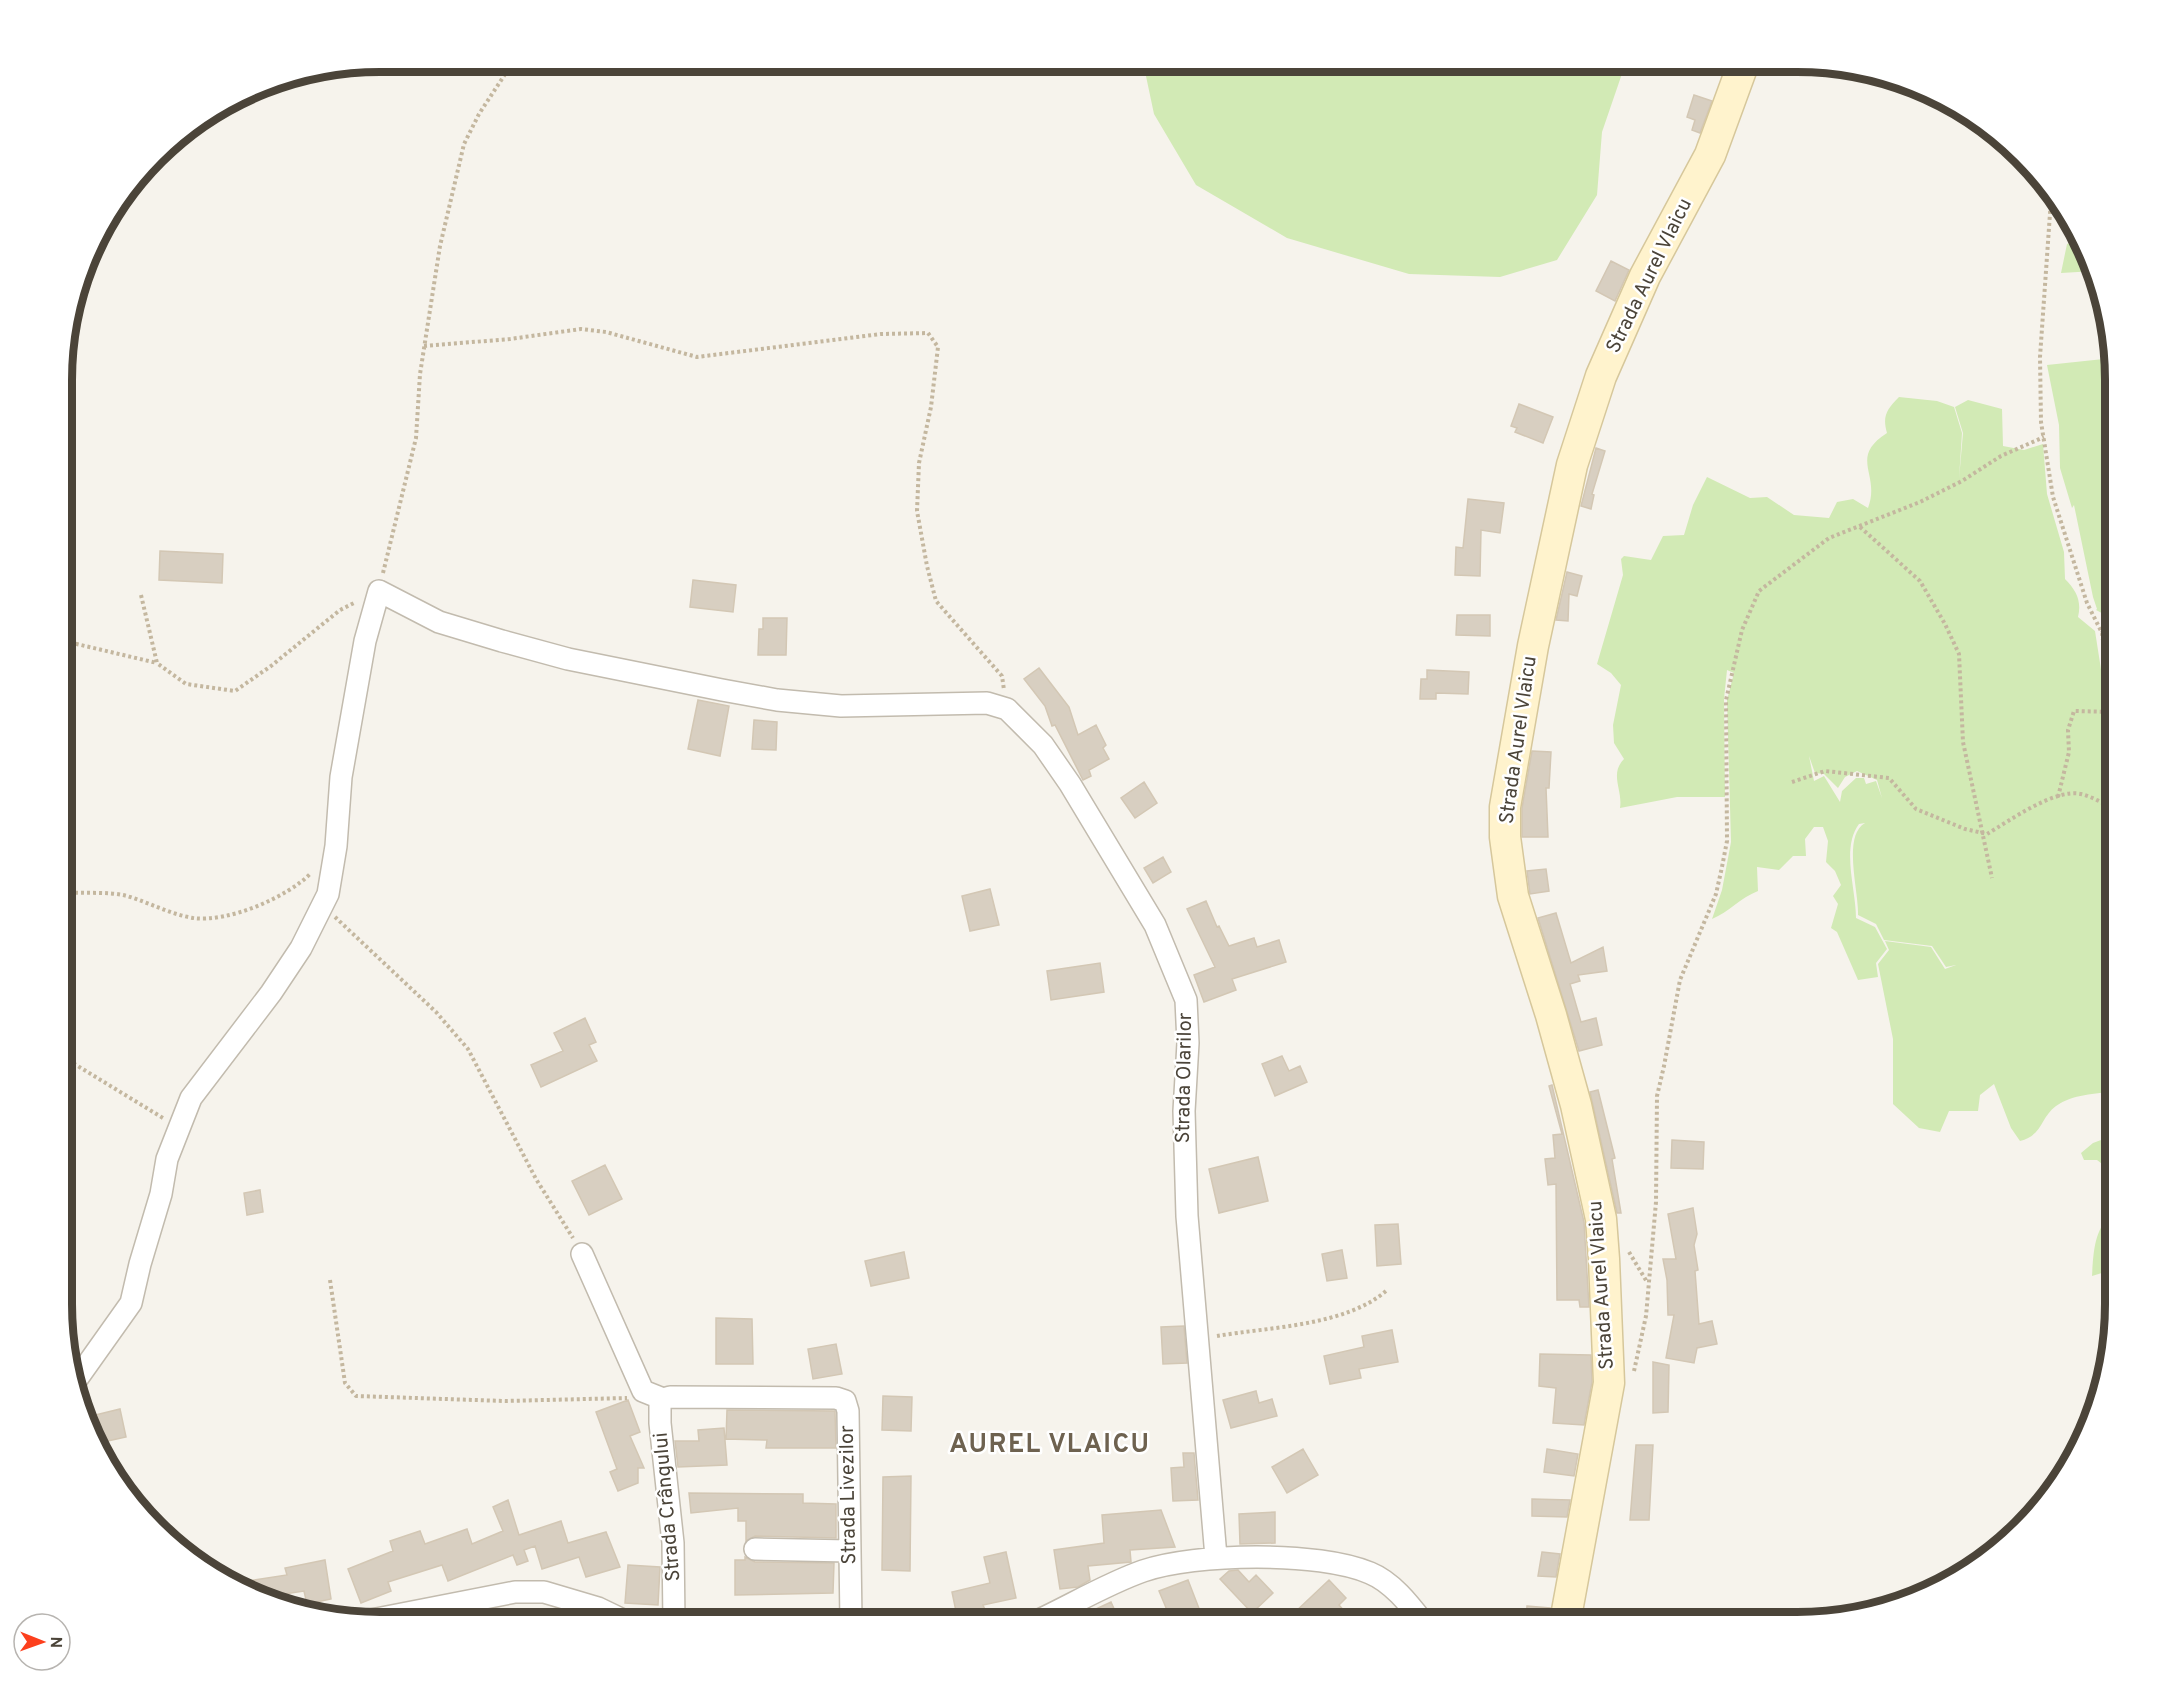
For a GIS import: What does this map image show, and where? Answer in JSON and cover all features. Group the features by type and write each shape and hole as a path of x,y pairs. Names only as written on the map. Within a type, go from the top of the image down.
{"street":[{"name":"Strada Aurel Vlaicu","path":"1567,1612 1609,1383 1601,1219 1576,1105 1551,1015 1513,896 1505,837 1505,807 1533,646 1572,465 1601,375 1645,276 1710,155 1740,72"},
{"path":"80,1375 131,1303 161,1194 167,1159 191,1098 271,993 301,948 328,894 336,846 341,777 365,641 378,591 439,622 568,659 777,700 841,706 987,703 1007,709"},
{"name":"Strada Olarilor","path":"1007,709 1042,745 1111,848 1155,925 1186,1000 1188,1025 1184,1143 1216,1557"},
{"path":"582,1254 644,1391 667,1398"},
{"name":"Strada Livezilor","path":"667,1398 836,1398 845,1401 848,1411 851,1612"},
{"name":"Strada Crângului","path":"667,1398 660,1405 660,1424 674,1543 674,1612"},
{"path":"755,1549 849,1551"},
{"path":"1056,1612 1143,1571 1216,1557 1298,1560 1370,1573 1399,1593 1415,1612"},
{"path":"411,1612 496,1595 544,1592 606,1612"}],"path":[{"path":"72,643 157,663 186,684 235,691 271,666 340,610 378,591 416,438 424,346 440,246 464,144 479,114 506,72"},
{"path":"2051,206 2040,357 2044,437 2053,497 2087,603 2102,633 2105,655"},
{"path":"424,346 510,339 581,329 606,332 697,357 881,334 928,333 938,347 931,407 919,463 917,511 927,566 936,601 1002,676 1007,709"},
{"path":"1632,1379 1646,1316 1656,1202 1655,1135 1659,1080 1664,1066 1680,980 1716,894 1722,867 1727,841 1726,700 1742,630 1759,591 1829,538 1860,527 1952,486 2001,456 2044,437"},
{"path":"1860,527 1920,581 1946,624 1959,654 1963,742 1992,878"},
{"path":"141,595 157,663"},
{"path":"2102,633 2105,626"},
{"path":"2058,798 2069,752 2068,730 2074,711 2105,712"},
{"path":"1792,782 1825,771 1889,778 1916,809 1965,829 1987,834 2043,802 2058,798 2079,794 2105,805"},
{"path":"72,893 125,896 195,918 219,917 265,903 304,880 312,872"},
{"path":"328,894 333,915 436,1012 468,1049 536,1179 582,1254"},
{"path":"72,1062 179,1127"},
{"path":"330,1280 345,1383 356,1396 505,1401 667,1398"},
{"path":"1198,1340 1353,1312 1375,1301 1387,1290"}],"green space":[{"path":"1145,72 1623,72 1602,132 1597,195 1557,260 1500,277 1409,274 1287,238 1196,185 1154,114"},
{"path":"2072,242 2086,272 2061,273 2067,244"},
{"path":"2104,359 2105,615 2096,610 2074,505 2072,508 2060,468 2059,425 2047,365"},
{"path":"1899,397 1937,401 1954,407 1962,433 1959,479 1963,433 1955,407 1968,400 2002,409 2003,446 2024,450 2043,444 2047,494 2064,552 2065,579 2077,596 2078,617 2095,631 2105,695 2105,1092 2084,1095 2056,1106 2033,1135 2020,1141 2011,1128 1994,1084 1980,1095 1978,1111 1949,1111 1940,1132 1919,1128 1893,1104 1893,1039 1878,964 1889,950 1885,941 1931,947 1945,969 1956,965 1946,967 1932,946 1884,940 1876,924 1858,915 1853,851 1854,839 1858,830 1865,823 1859,824 1854,834 1851,845 1851,869 1856,918 1875,927 1887,949 1876,963 1878,977 1858,980 1837,932 1831,928 1838,904 1833,896 1841,885 1835,871 1826,862 1828,841 1823,827 1814,827 1805,839 1806,856 1793,856 1779,870 1757,867 1758,891 1712,919 1722,890 1731,842 1727,700 1734,673 1727,670 1724,699 1725,797 1677,797 1620,808 1617,770 1624,759 1614,743 1613,725 1621,685 1611,673 1597,664 1623,575 1621,559 1624,556 1651,560 1663,536 1684,535 1693,505 1707,477 1750,498 1767,497 1794,515 1829,518 1837,502 1853,499 1868,508 1871,485 1867,459 1869,450 1887,433 1885,417","holes":["1809,756 1815,773 1824,774 1838,788 1845,777 1857,771 1877,780 1882,798 1876,781 1866,784 1864,778 1856,778 1842,791 1840,802 1824,776 1814,781"]},
{"path":"2105,1138 2105,1166 2097,1160 2084,1160 2081,1153 2093,1143"},
{"path":"2105,1220 2105,1272 2092,1276 2097,1238"}],"building":[{"path":"1694,95 1712,101 1700,133 1692,130 1695,120 1687,117"},
{"path":"1611,261 1629,270 1615,301 1596,291"},
{"path":"1519,404 1553,417 1543,443 1515,432 1517,428 1511,426"},
{"path":"1596,448 1605,451 1592,494 1594,495 1591,509 1581,506"},
{"path":"1468,499 1504,503 1500,533 1481,530 1480,576 1455,575 1456,547 1463,548"},
{"path":"160,551 223,554 222,583 159,580"},
{"path":"1567,572 1582,576 1577,596 1569,594 1568,621 1556,620"},
{"path":"693,580 736,585 733,612 690,607"},
{"path":"1457,615 1490,615 1490,636 1456,635"},
{"path":"763,618 787,618 786,655 758,655 759,629 763,629"},
{"path":"1039,668 1069,707 1078,735 1096,725 1106,745 1103,748 1109,759 1089,770 1091,776 1083,780 1055,725 1052,726 1045,706 1024,679"},
{"path":"1427,670 1469,672 1468,694 1436,693 1436,699 1420,699 1421,679 1427,679"},
{"path":"698,700 729,706 720,756 688,749"},
{"path":"754,720 777,722 776,750 752,749"},
{"path":"1532,751 1551,752 1549,788 1546,788 1548,837 1522,837 1522,808"},
{"path":"1144,782 1157,803 1135,818 1121,798"},
{"path":"1163,857 1171,872 1153,883 1144,868"},
{"path":"1546,869 1549,891 1530,894 1527,871"},
{"path":"990,889 999,925 970,931 962,896"},
{"path":"1206,901 1217,927 1219,926 1229,946 1254,938 1257,947 1279,940 1286,962 1232,979 1236,990 1204,1002 1194,975 1215,967 1187,909"},
{"path":"1556,913 1571,963 1603,947 1607,971 1578,975 1580,981 1570,984 1581,1022 1596,1018 1602,1045 1579,1051 1538,918"},
{"path":"1100,963 1104,992 1051,1000 1047,971"},
{"path":"585,1018 596,1042 589,1045 597,1061 541,1087 531,1065 563,1051 554,1033"},
{"path":"1282,1056 1289,1071 1300,1066 1307,1082 1275,1096 1262,1064"},
{"path":"1552,1085 1584,1222 1589,1307 1580,1307 1579,1300 1557,1300 1556,1184 1548,1185 1545,1159 1555,1158 1553,1135 1562,1134 1549,1086"},
{"path":"1598,1090 1615,1158 1612,1159 1621,1213 1617,1213 1590,1092"},
{"path":"1672,1140 1704,1142 1703,1169 1671,1168"},
{"path":"1258,1157 1268,1201 1219,1213 1209,1169"},
{"path":"605,1165 622,1199 589,1215 572,1181"},
{"path":"260,1190 263,1212 247,1215 244,1193"},
{"path":"1693,1208 1697,1234 1694,1245 1698,1270 1695,1271 1699,1324 1712,1321 1717,1344 1697,1348 1694,1363 1666,1358 1674,1315 1668,1315 1667,1280 1663,1259 1676,1259 1668,1214"},
{"path":"1398,1224 1401,1264 1377,1266 1375,1225"},
{"path":"1342,1250 1347,1278 1327,1281 1322,1254"},
{"path":"904,1252 909,1278 871,1286 865,1261"},
{"path":"716,1318 752,1319 753,1364 716,1364"},
{"path":"1184,1326 1187,1363 1163,1364 1161,1327"},
{"path":"1392,1330 1398,1362 1359,1369 1361,1378 1330,1384 1324,1356 1364,1347 1362,1336"},
{"path":"836,1344 842,1374 813,1379 808,1349"},
{"path":"1540,1354 1591,1355 1592,1382 1584,1425 1553,1423 1556,1388 1539,1386"},
{"path":"1653,1362 1669,1365 1668,1412 1653,1413"},
{"path":"1256,1391 1259,1403 1272,1399 1277,1416 1231,1428 1223,1400"},
{"path":"883,1396 912,1397 911,1431 882,1430"},
{"path":"628,1400 640,1432 630,1436 644,1468 638,1468 638,1483 618,1491 610,1472 617,1469 596,1412"},
{"path":"120,1409 126,1437 105,1442 93,1416"},
{"path":"727,1410 835,1411 836,1448 766,1448 767,1440 726,1439"},
{"path":"724,1428 727,1465 678,1467 675,1441 699,1441 698,1430"},
{"path":"1636,1445 1653,1445 1649,1520 1630,1520"},
{"path":"1303,1449 1318,1475 1287,1493 1272,1467"},
{"path":"1547,1449 1578,1454 1574,1476 1544,1472"},
{"path":"1183,1453 1194,1453 1198,1500 1173,1501 1171,1468 1184,1467"},
{"path":"911,1476 910,1571 882,1570 883,1477"},
{"path":"689,1493 803,1494 803,1503 836,1504 836,1538 755,1536 746,1541 746,1521 738,1521 738,1508 691,1513"},
{"path":"1532,1499 1570,1500 1567,1517 1532,1516"},
{"path":"508,1500 519,1535 561,1521 568,1543 606,1532 620,1567 586,1577 579,1557 542,1569 535,1546 524,1550 528,1561 517,1565 513,1555 448,1581 442,1565 388,1582 391,1591 361,1603 348,1569 393,1551 390,1541 420,1531 425,1544 467,1529 472,1544 503,1531 493,1507"},
{"path":"1161,1510 1175,1547 1130,1550 1131,1562 1088,1566 1090,1580 1078,1587 1060,1589 1054,1550 1104,1543 1102,1515"},
{"path":"1275,1512 1275,1543 1240,1544 1239,1514"},
{"path":"1006,1552 1016,1598 983,1605 985,1610 956,1612 952,1592 990,1583 984,1557"},
{"path":"1542,1552 1560,1554 1556,1577 1538,1576"},
{"path":"745,1557 755,1562 834,1563 833,1593 735,1595 735,1560 745,1560"},
{"path":"325,1560 331,1599 307,1603 304,1591 278,1595 246,1581 287,1575 285,1568"},
{"path":"628,1565 660,1567 658,1605 625,1603"},
{"path":"1238,1570 1249,1582 1256,1575 1273,1593 1251,1612 1220,1579 1229,1571"},
{"path":"1188,1580 1200,1611 1168,1612 1159,1591"},
{"path":"1329,1580 1346,1598 1339,1605 1345,1612 1295,1612"},
{"path":"1111,1602 1116,1612 1090,1612"},
{"path":"1527,1606 1550,1608 1549,1612 1527,1612"}],"district":[{"name":"AUREL VLAICU","path":"1050,1445"}]}
